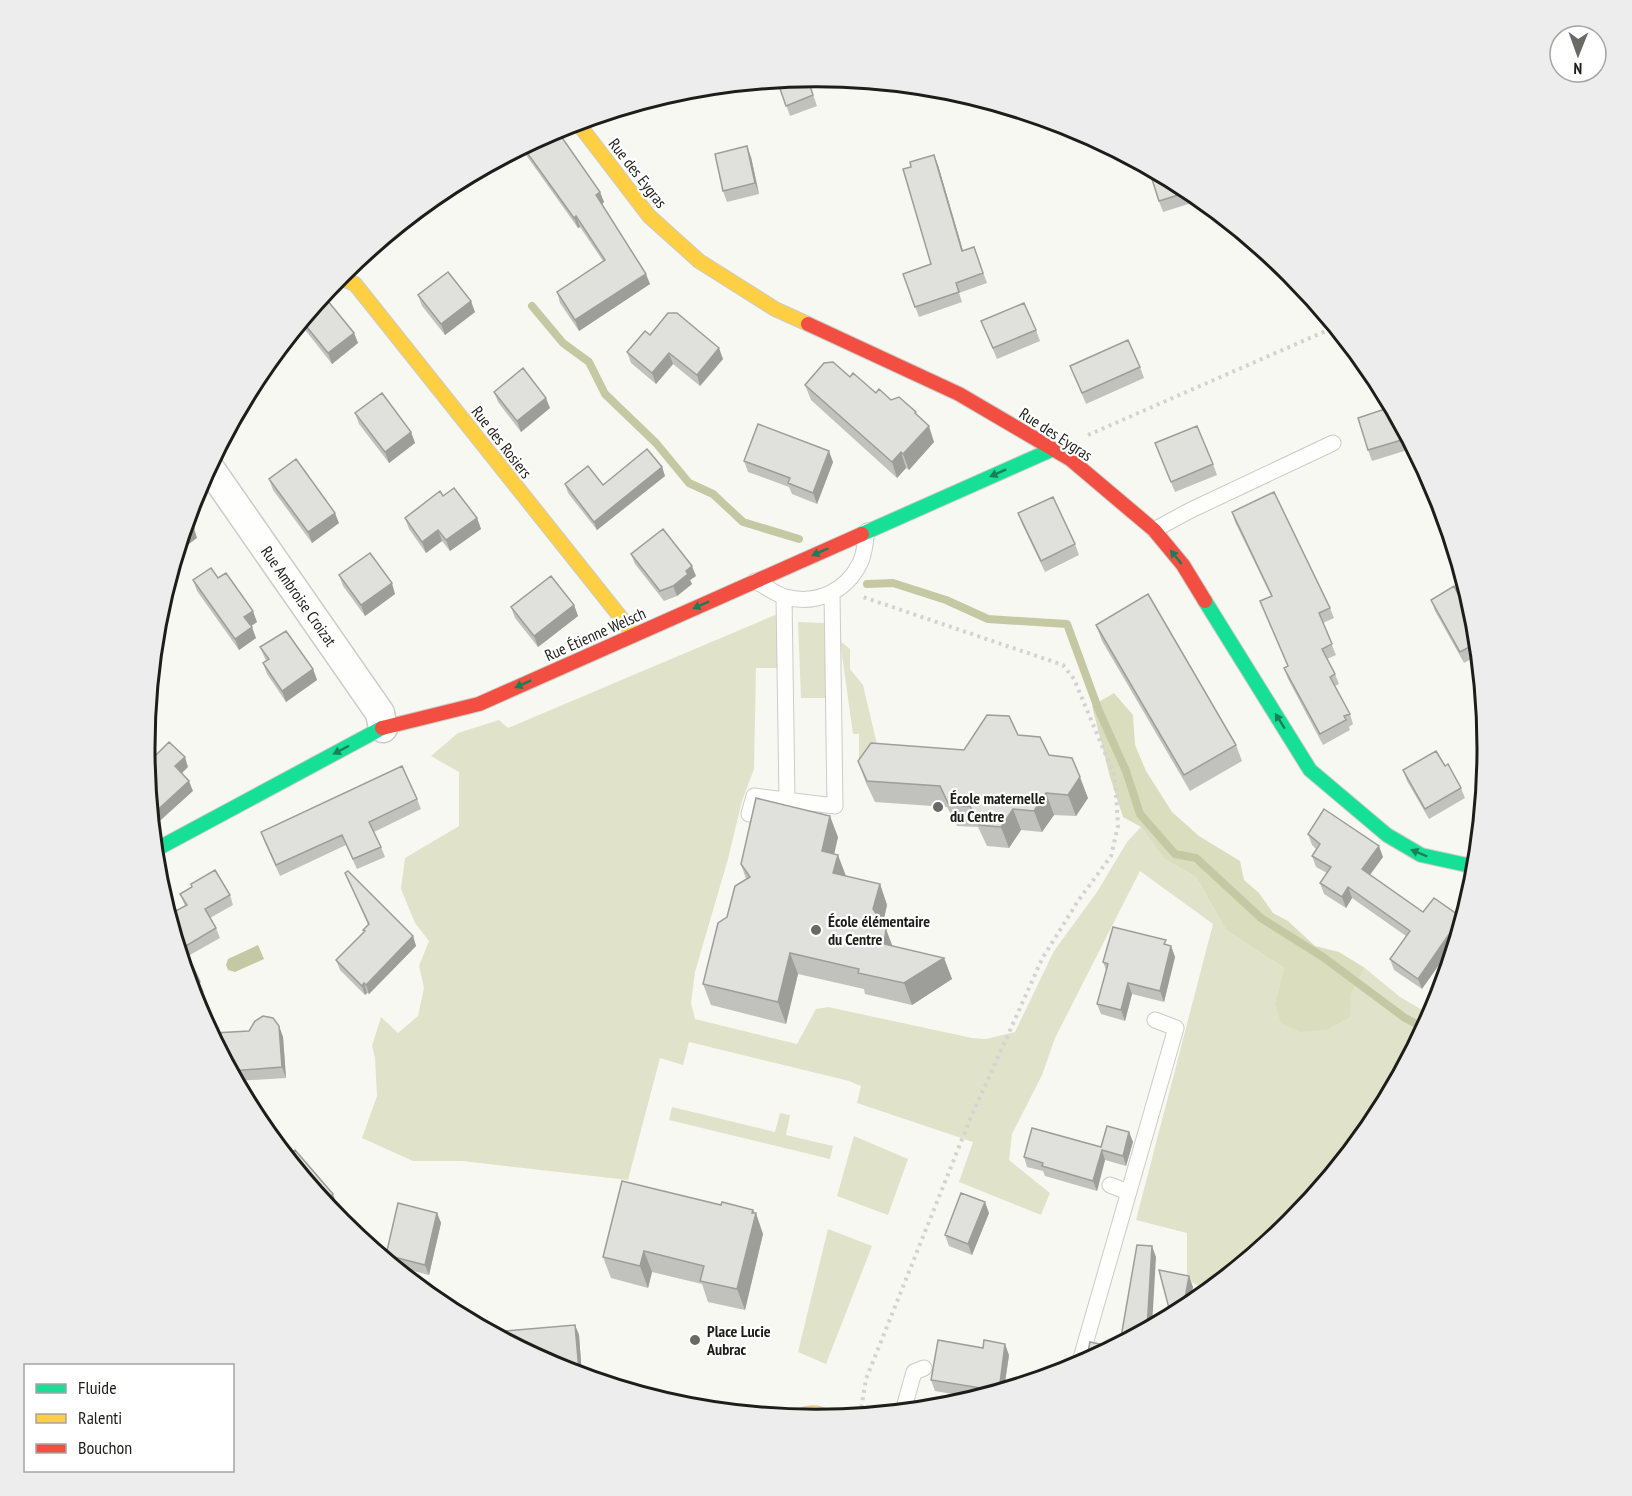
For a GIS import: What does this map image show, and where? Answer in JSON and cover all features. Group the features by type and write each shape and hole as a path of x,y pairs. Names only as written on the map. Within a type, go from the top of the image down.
{"street":[{"name":"Rue des Eygras","path":"583,130 649,216 699,261 775,309 958,394 1070,459 1154,530 1183,566 1310,770 1387,835 1421,855 1466,865"},
{"name":"Rue des Rosiers","path":"349,281 355,284 626,624 632,636"},
{"name":"Rue Étienne Welsch","path":"163,845 383,728 479,704 1051,450"},
{"name":"Rue Ambroise Croizat","path":"214,476 380,713 383,728"}],"lane":[{"path":"1154,530 1191,510 1333,443"},
{"path":"755,581 784,597 807,599 832,594 848,583 861,562 867,531"},
{"path":"749,814 754,796 835,807 832,594"},
{"path":"784,597 787,800"},
{"path":"1082,1353 1176,1028 1155,1020"},
{"path":"1110,1185 1128,1192"},
{"path":"905,1402 914,1372 924,1368"}],"path":[{"path":"1051,450 1328,330"},
{"path":"832,594 861,597 1011,646 1063,666 1074,679 1115,777 1118,826 1111,856 1078,901 1042,959 971,1117 866,1379 861,1408"}],"shaded area":[{"path":"775,615 781,619 779,668 756,668 754,769 742,801 728,859 695,972 691,1003 695,1019 797,1044 816,1009 828,1007 972,1038 986,1039 1015,1032 1054,951 1097,892 1127,842 1141,827 1164,859 1196,877 1226,930 1284,968 1275,1003 1327,1030 1349,1017 1351,994 1365,968 1400,997 1423,1010 1388,1079 1366,1115 1313,1184 1252,1245 1199,1286 1187,1279 1187,1233 1136,1220 1213,924 1140,871 1055,1038 1042,1075 1012,1134 1009,1160 1050,1193 1041,1215 959,1182 973,1142 857,1103 861,1086 849,1081 689,1042 683,1065 660,1058 628,1180 462,1161 413,1161 362,1138 377,1096 372,1046 381,1017 398,1033 418,1016 424,988 419,966 429,941 415,923 401,889 405,858 459,826 459,772 431,756 458,733 499,720 508,728"},
{"path":"798,622 824,623 826,698 801,698"},
{"path":"840,641 850,649 850,669 863,685 880,757 859,759 859,734 853,734"},
{"path":"1114,693 1133,715 1135,745 1146,771 1172,812 1199,836 1240,861 1244,880 1259,893 1273,913 1288,921 1315,946 1339,952 1365,968 1351,994 1350,1017 1327,1030 1300,1032 1281,1023 1275,1003 1284,968 1226,930 1196,877 1164,859 1141,827 1123,817 1092,706"},
{"path":"258,945 264,959 235,972 228,970 226,965 228,959"},
{"path":"672,1107 775,1132 780,1113 790,1115 786,1135 833,1146 830,1159 669,1120"},
{"path":"854,1136 908,1159 888,1215 837,1196"},
{"path":"828,1229 872,1246 826,1364 798,1352"}],"building":[{"path":"810,87 813,95 786,106 780,88"},
{"path":"562,137 600,192 596,195 646,274 575,320 557,292 605,260 576,216 574,218 528,153"},
{"path":"747,146 755,183 723,191 715,154"},
{"path":"934,155 962,251 974,247 983,273 956,283 959,292 915,307 903,274 931,264 903,169 911,167 910,162"},
{"path":"1152,180 1178,195 1159,201"},
{"path":"448,272 471,301 441,324 418,295"},
{"path":"329,302 354,333 328,353 307,327"},
{"path":"1024,303 1036,330 993,348 981,321"},
{"path":"668,313 677,313 719,348 697,375 669,353 652,373 627,352 645,331 650,335"},
{"path":"1128,340 1140,367 1082,393 1070,366"},
{"path":"833,362 850,377 853,373 876,393 879,389 891,400 899,397 929,426 903,454 901,452 892,462 805,385 824,363"},
{"path":"523,368 546,398 517,421 494,392"},
{"path":"382,393 411,432 385,452 355,413"},
{"path":"1383,410 1400,440 1368,450 1358,418"},
{"path":"758,424 829,451 813,493 788,483 790,478 744,461"},
{"path":"1197,426 1213,464 1171,482 1155,443"},
{"path":"647,449 662,467 594,522 565,484 588,466 603,485"},
{"path":"296,459 335,513 308,532 269,479"},
{"path":"454,488 477,518 446,540 438,530 422,542 405,518 440,491 443,496"},
{"path":"1274,492 1330,608 1319,613 1332,644 1322,649 1335,674 1330,677 1350,714 1344,716 1346,720 1320,734 1284,668 1288,666 1260,601 1272,596 1232,512"},
{"path":"1053,497 1075,544 1041,561 1018,513"},
{"path":"663,529 692,566 686,571 688,574 673,586 660,591 631,554"},
{"path":"370,553 392,583 361,605 339,575"},
{"path":"211,568 218,578 226,573 253,611 244,617 252,627 235,639 193,580"},
{"path":"551,576 574,605 534,636 511,607"},
{"path":"1454,586 1458,594 1469,647 1460,652 1431,600"},
{"path":"1148,594 1236,745 1184,775 1096,625"},
{"path":"286,631 313,669 282,691 263,663 269,659 260,647"},
{"path":"987,715 1009,716 1018,735 1040,737 1049,755 1072,758 1080,777 1068,795 1046,793 1034,811 1013,809 1001,827 979,825 970,806 949,805 940,786 867,781 858,761 871,743 964,750"},
{"path":"169,742 185,757 175,766 189,781 158,809 156,791 155,756"},
{"path":"1436,751 1445,766 1448,764 1461,788 1425,809 1403,770"},
{"path":"402,766 417,799 369,822 381,847 353,859 342,835 276,865 261,832"},
{"path":"756,798 830,816 822,851 838,855 833,873 880,884 873,909 886,929 884,944 944,958 904,983 858,973 859,969 790,953 778,1002 703,984 718,923 727,917 735,886 750,877 741,864"},
{"path":"1324,809 1379,846 1362,869 1423,912 1434,898 1455,913 1450,933 1418,979 1390,959 1410,931 1348,887 1342,897 1320,883 1331,867 1312,856 1320,844 1308,834"},
{"path":"215,870 230,895 205,909 216,928 186,946 176,911 187,905 180,894 192,887 191,884"},
{"path":"348,871 413,936 366,985 364,983 362,986 336,960 369,924 345,873"},
{"path":"1113,927 1166,940 1164,944 1171,946 1160,991 1128,983 1121,1010 1097,1004 1108,964 1103,962"},
{"path":"263,1016 273,1018 279,1026 282,1067 240,1070 220,1033 249,1031 255,1021"},
{"path":"1107,1126 1129,1132 1123,1156 1102,1150 1093,1181 1042,1166 1043,1163 1024,1157 1032,1128 1101,1147"},
{"path":"295,1150 333,1194 331,1196 319,1184 293,1152"},
{"path":"622,1181 721,1205 722,1202 753,1210 752,1213 756,1213 737,1289 700,1281 704,1266 644,1251 640,1266 603,1257"},
{"path":"961,1193 985,1202 968,1244 945,1235"},
{"path":"398,1203 437,1213 425,1265 396,1257 387,1251"},
{"path":"1137,1245 1152,1246 1148,1319 1122,1333"},
{"path":"1159,1270 1189,1276 1185,1296 1169,1307"},
{"path":"575,1325 579,1365 563,1359 505,1331"},
{"path":"938,1340 983,1348 984,1340 1005,1344 1000,1382 979,1388 931,1380"},
{"path":"1090,1342 1101,1344 1088,1350"}],"waterway":[{"path":"532,306 563,343 589,362 605,394 656,443 689,483 713,494 743,522 799,539"},
{"path":"867,584 893,583 946,600 988,619 1067,624 1099,711 1126,771 1140,814 1175,854 1196,858 1261,918 1323,957 1416,1024"}],"traffic: fast":[{"path":"862,534 1051,450"},
{"path":"1205,601 1310,770 1387,835 1421,855 1466,865"},
{"path":"163,846 382,728"}],"traffic: slow":[{"path":"583,130 649,216 699,261 775,309 808,324"},
{"path":"349,281 355,284 626,624 632,636"}],"traffic: jam":[{"path":"808,324 959,394 1070,459 1154,530 1183,565 1205,601"},
{"path":"382,728 479,704 862,534"}],"place":[{"name":"École maternelle du Centre","path":"938,807"},
{"name":"École élémentaire du Centre","path":"816,930"},
{"name":"Place Lucie Aubrac","path":"695,1340"}]}
